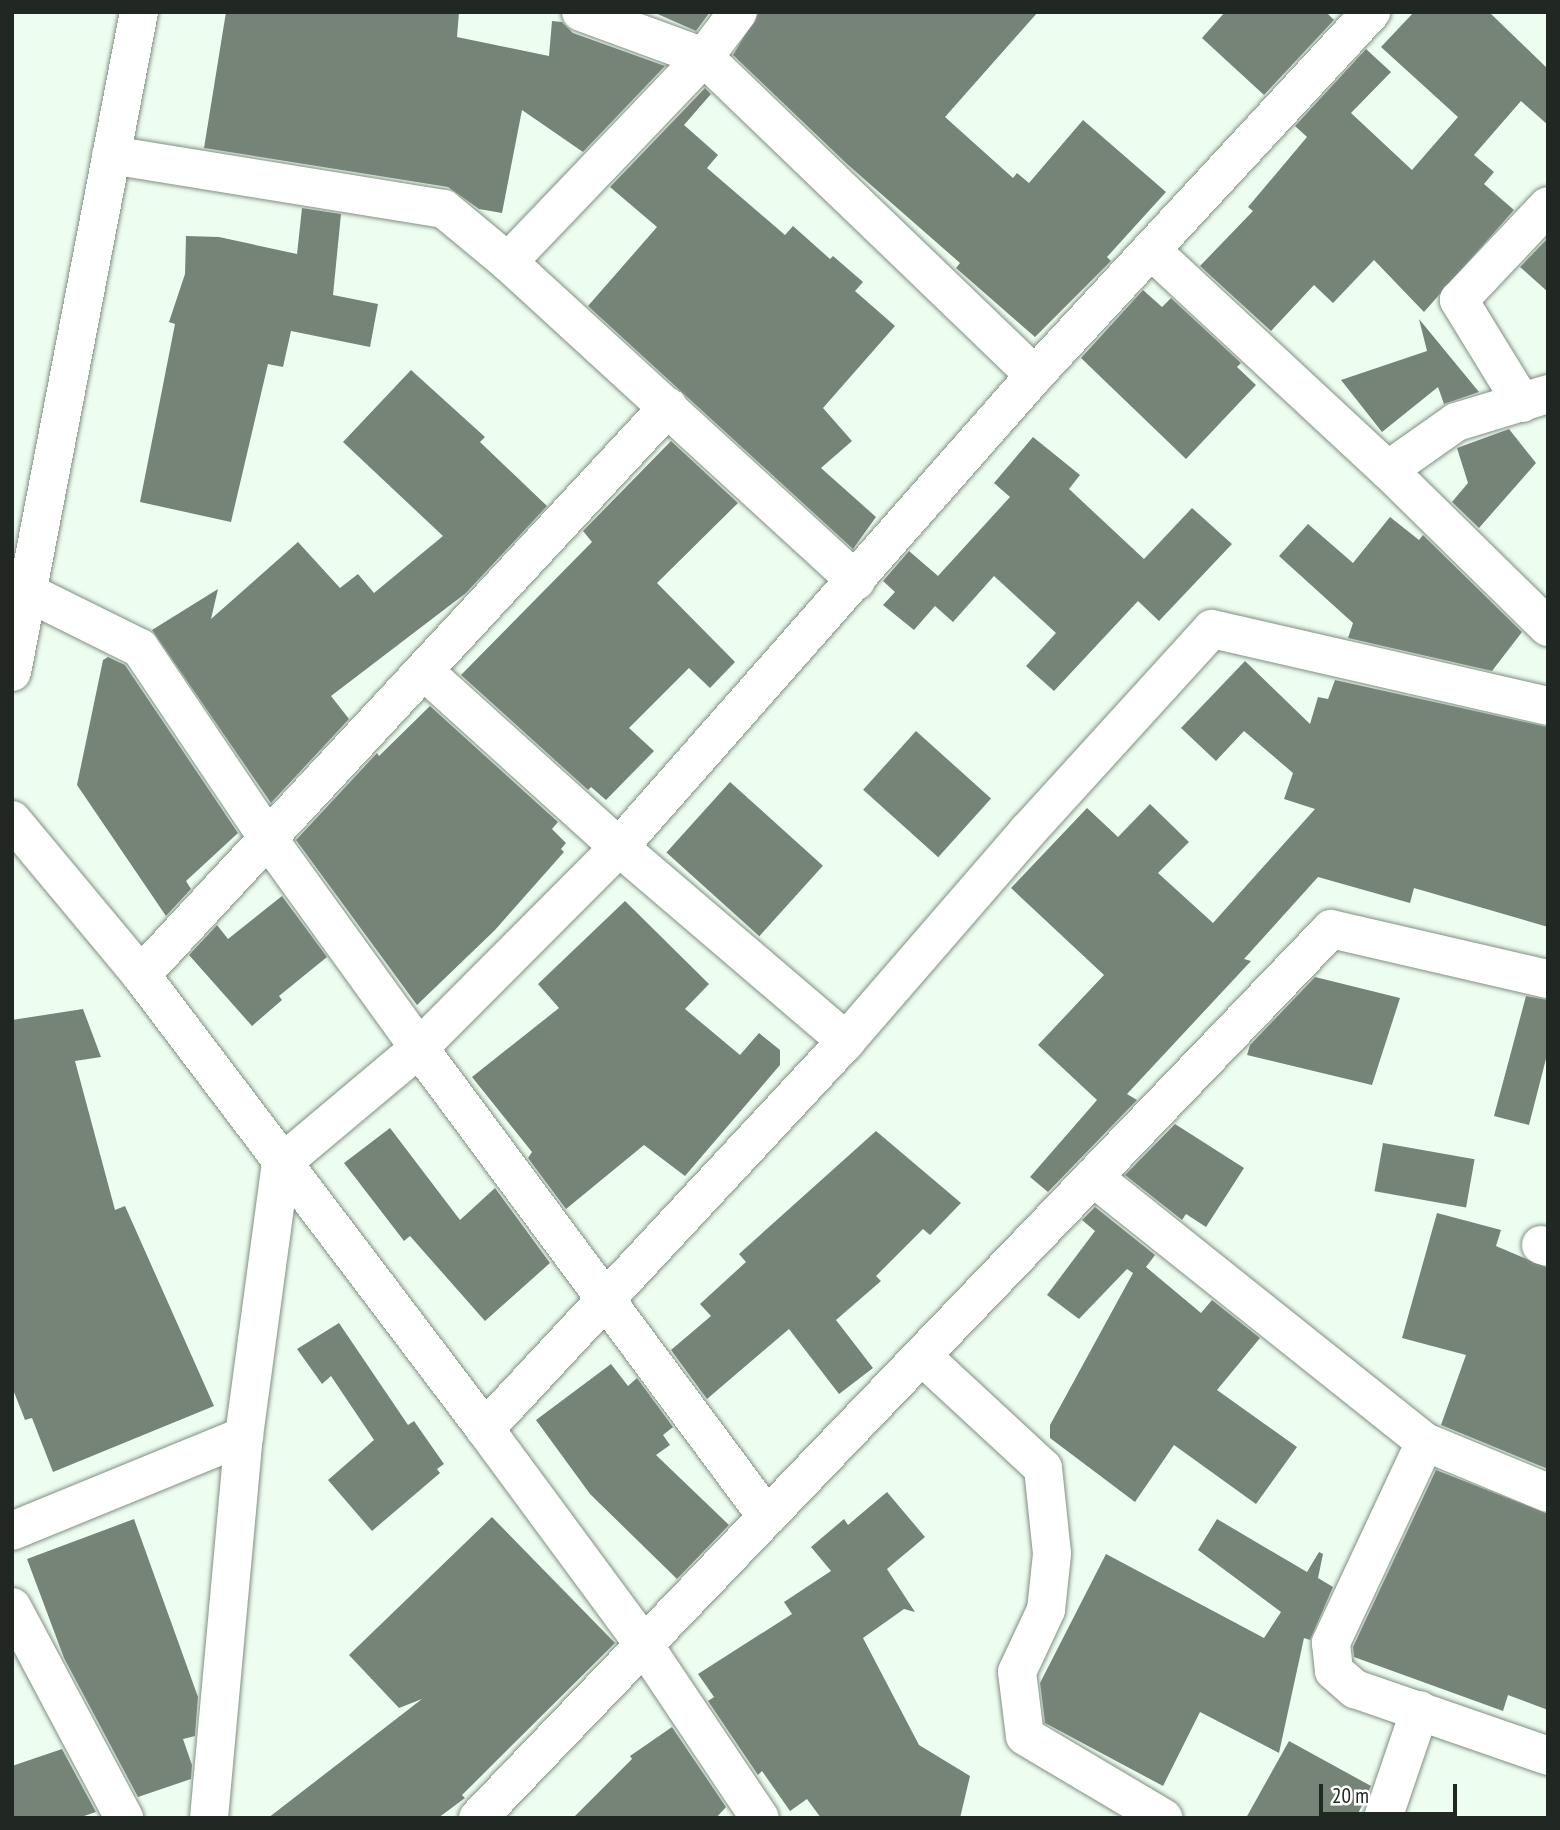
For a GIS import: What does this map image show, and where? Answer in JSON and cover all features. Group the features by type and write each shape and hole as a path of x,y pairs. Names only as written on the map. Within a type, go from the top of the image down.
{"street":[{"path":"12,672 20,592 139,12"},
{"path":"581,12 704,57 1035,375"},
{"path":"508,262 704,57 738,12"},
{"path":"209,1818 244,1436 281,1164 419,1048 619,848 856,582 1035,375 1371,12"},
{"path":"111,155 444,209 508,262 856,582"},
{"path":"1388,470 1456,422 1535,398 1459,300 1548,206"},
{"path":"1151,250 1388,470 1548,627"},
{"path":"141,975 267,836 425,672 668,407"},
{"path":"20,592 139,648 267,836 419,1048 606,1303 768,1517"},
{"path":"485,1429 606,1303 846,1041 1028,831 1212,629 1548,706"},
{"path":"425,672 619,848 846,1041"},
{"path":"12,820 141,975 281,1164 485,1429 644,1645 760,1818"},
{"path":"478,1818 1331,929 1548,979"},
{"path":"1093,1177 1425,1442 1548,1493"},
{"path":"922,1356 1043,1468 1052,1554 1045,1610 1017,1672 1025,1736 1163,1818"},
{"path":"12,1531 244,1436"},
{"path":"1425,1442 1331,1643 1329,1657 1334,1671 1355,1689 1548,1756"},
{"path":"12,1608 124,1818"},
{"path":"1383,1818 1420,1710"}],"building":[{"path":"226,12 459,12 457,37 549,56 552,21 562,22 573,33 665,66 583,152 522,110 502,213 479,209 448,187 204,148"},
{"path":"653,12 710,12 696,31"},
{"path":"759,12 1038,12 945,117 1013,178 1017,173 1029,183 1083,120 1166,192 1107,257 1111,261 1035,337 956,268 960,263 847,164 733,55"},
{"path":"1225,12 1326,12 1334,20 1264,95 1202,38"},
{"path":"1414,12 1489,12 1548,69 1548,125 1521,101 1474,155 1494,172 1484,184 1514,210 1424,312 1374,260 1333,303 1314,285 1271,331 1200,266 1253,211 1248,207 1307,137 1295,126 1366,49 1391,72 1351,113 1412,170 1458,117 1381,47"},
{"path":"705,88 711,94 684,125 718,155 707,168 785,235 793,226 830,259 833,256 863,282 855,291 895,326 823,408 852,441 821,468 876,517 853,549 588,306 657,227 610,187"},
{"path":"302,208 341,214 333,295 378,304 370,347 291,331 283,367 268,364 231,522 140,502 175,324 169,322 185,274 186,236 219,237 297,254"},
{"path":"1548,239 1548,292 1520,267"},
{"path":"1143,290 1162,307 1171,298 1241,363 1237,367 1256,385 1186,459 1081,358"},
{"path":"1419,319 1479,392 1444,404 1438,387 1382,432 1341,380 1427,351"},
{"path":"411,370 485,437 480,442 547,506 466,593 331,696 349,719 271,803 152,630 218,589 211,619 298,542 340,588 358,574 374,593 443,536 343,442"},
{"path":"1509,429 1536,463 1479,528 1452,502 1468,483 1457,448"},
{"path":"1033,437 1080,475 1069,489 1144,559 1192,508 1232,544 1159,621 1138,601 1054,691 1026,666 1056,633 994,576 953,622 935,606 914,630 883,605 895,592 883,581 909,551 938,576 1010,497 994,483"},
{"path":"671,441 738,503 657,583 735,662 710,688 689,668 629,728 654,751 606,800 591,787 588,790 461,675 592,542 583,531"},
{"path":"1390,517 1419,540 1423,535 1522,632 1492,671 1348,638 1353,623 1279,556 1308,524 1353,563"},
{"path":"108,657 125,665 238,833 186,881 191,889 166,916 77,785 103,660"},
{"path":"1245,661 1310,724 1318,697 1328,699 1335,680 1548,727 1548,927 1414,888 1410,903 1318,877 1244,959 1251,961 1127,1094 1137,1100 1048,1192 1030,1177 1097,1100 1038,1045 1104,975 1011,888 1087,808 1118,837 1150,804 1189,842 1158,873 1213,923 1315,809 1284,799 1293,773 1244,731 1216,761 1181,728"},
{"path":"430,706 558,822 552,829 566,843 561,849 564,852 495,930 417,1005 296,840 377,753 379,756"},
{"path":"916,731 991,799 938,857 863,790"},
{"path":"730,782 823,866 759,936 666,853"},
{"path":"282,896 327,957 279,996 282,1000 252,1026 189,955 217,925 228,939"},
{"path":"625,901 709,984 685,1009 740,1055 759,1033 780,1050 780,1065 685,1176 644,1145 566,1209 528,1158 532,1152 472,1077 559,1008 538,984"},
{"path":"1315,977 1400,998 1372,1085 1247,1055 1250,1045"},
{"path":"1526,996 1548,1000 1548,1051 1529,1125 1494,1116"},
{"path":"83,1009 101,1057 75,1061 115,1210 125,1206 214,1406 53,1472 32,1418 25,1420 12,1387 12,1020"},
{"path":"1175,1124 1244,1168 1206,1227 1186,1214 1182,1220 1125,1175"},
{"path":"390,1128 460,1220 495,1188 550,1263 485,1321 410,1236 404,1241 344,1163"},
{"path":"876,1131 961,1203 930,1235 923,1229 876,1276 881,1281 836,1320 873,1368 839,1394 789,1329 707,1399 671,1350 711,1316 700,1304 746,1262 739,1254"},
{"path":"1383,1143 1475,1159 1466,1207 1374,1191"},
{"path":"1095,1207 1155,1255 1146,1267 1201,1313 1212,1300 1260,1338 1217,1390 1297,1447 1256,1504 1174,1445 1135,1502 1050,1438 1050,1425 1133,1273 1127,1269 1079,1319 1047,1295 1095,1231 1082,1220"},
{"path":"1437,1213 1501,1230 1496,1246 1548,1268 1548,1469 1441,1425 1466,1355 1402,1338"},
{"path":"339,1323 408,1425 414,1421 444,1464 437,1469 440,1473 372,1531 328,1480 374,1440 331,1376 322,1384 297,1349"},
{"path":"611,1364 628,1386 637,1378 673,1427 663,1435 670,1445 656,1455 729,1525 677,1579 590,1494 536,1420"},
{"path":"1436,1470 1548,1514 1548,1710 1508,1695 1503,1711 1354,1657 1353,1647"},
{"path":"887,1492 925,1537 887,1569 915,1612 904,1609 863,1638 919,1745 970,1776 960,1818 821,1818 807,1799 790,1811 762,1771 758,1775 708,1701 714,1697 698,1674 792,1614 784,1602 831,1571 811,1547 844,1519 848,1525"},
{"path":"492,1517 615,1643 462,1795 465,1798 438,1818 268,1818 422,1699 399,1708 349,1655"},
{"path":"134,1519 198,1697 195,1736 183,1739 192,1765 191,1779 138,1797 64,1658 27,1559"},
{"path":"1217,1519 1307,1572 1319,1552 1323,1554 1318,1578 1333,1587 1310,1640 1304,1638 1279,1753 1200,1712 1163,1786 1045,1723 1040,1683 1106,1554 1264,1638 1281,1612 1198,1550"},
{"path":"672,1727 726,1807 716,1818 573,1818 632,1759 630,1756"},
{"path":"1289,1741 1371,1786 1356,1818 1246,1818"},
{"path":"62,1749 96,1812 78,1818 12,1818 12,1766"}]}
